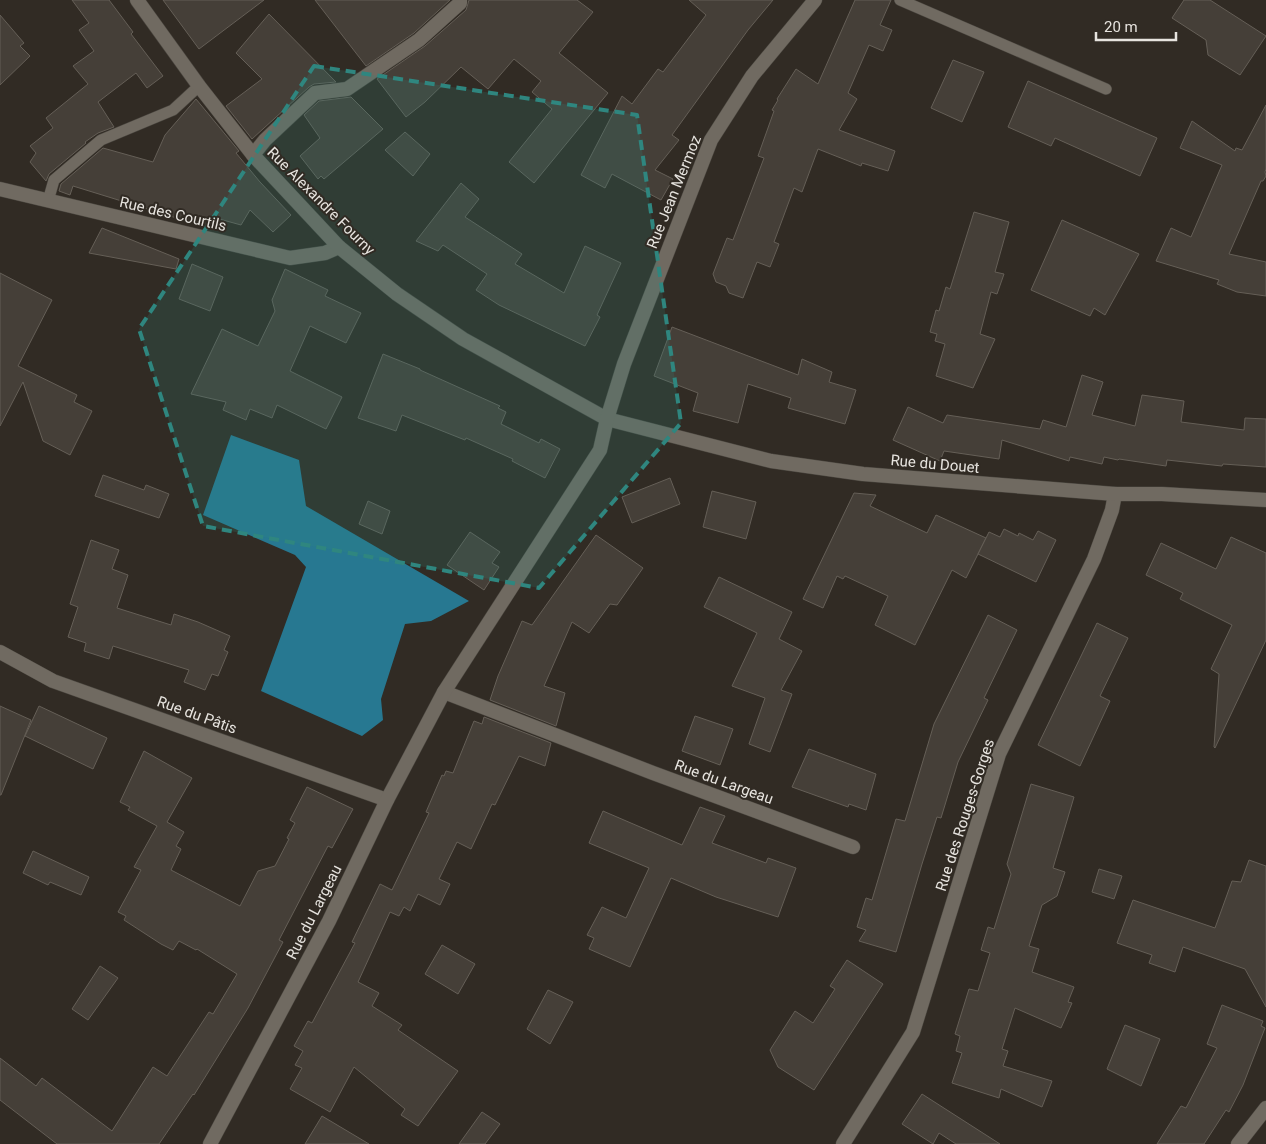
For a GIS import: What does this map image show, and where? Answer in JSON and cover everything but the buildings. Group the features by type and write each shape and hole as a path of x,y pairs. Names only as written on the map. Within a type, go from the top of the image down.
{"street":[{"name":"Rue Alexandre Fourny","path":"137,0 199,86 253,155 340,247 396,294 463,339 607,419"},
{"path":"253,155 265,140 315,93 347,89 419,40 460,3 460,0"},
{"name":"Rue Jean Mermoz","path":"607,419 624,364 711,140 752,76 815,0"},
{"name":"Rue des Courtils","path":"0,189 290,258 325,253 340,247"},
{"name":"Rue du Douet","path":"607,419 771,461 863,474 1115,494 1162,494 1266,500"},
{"name":"Rue du Largeau","path":"210,1144 328,921 387,800 444,692 600,450 607,419"},
{"name":"Rue des Rouges-Gorges","path":"843,1144 914,1032 999,754 1094,559 1112,510 1115,494"},
{"name":"Rue du Pâtis","path":"0,652 53,681 387,800"},
{"name":"Rue du Largeau","path":"444,692 653,773 853,847"},
{"path":"1238,1144 1266,1108"}],"lane":[{"path":"900,0 1106,89"},
{"path":"48,201 54,180 101,140 173,110 199,86"}],"highlighted area":[{"path":"314,66 637,115 681,423 539,588 203,526 139,329"}],"water":[{"path":"231,435 299,460 306,506 469,601 431,621 405,624 381,699 383,720 362,736 261,691 306,567 295,555 203,515"}]}
